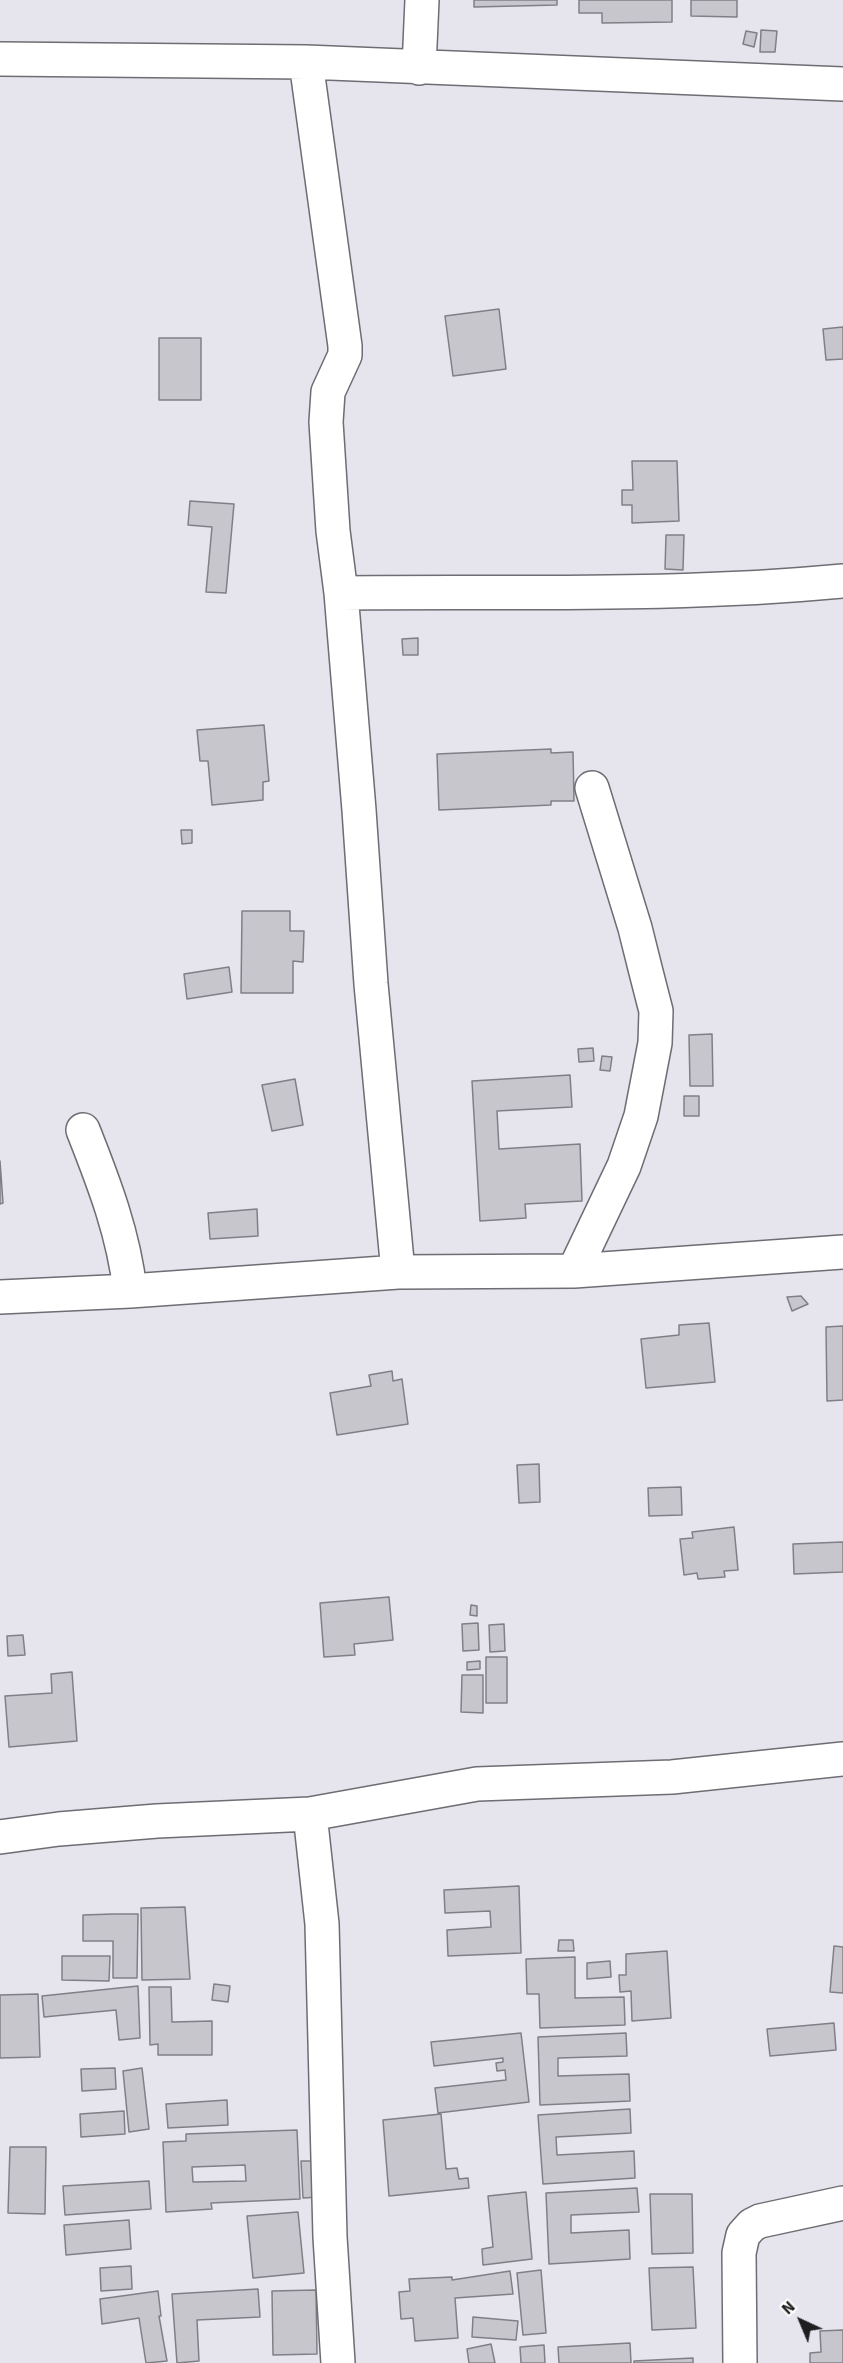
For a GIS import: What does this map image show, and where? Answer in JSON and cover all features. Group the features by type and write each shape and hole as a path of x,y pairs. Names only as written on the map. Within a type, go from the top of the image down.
{"street":[{"path":"419,68 422,0"},
{"path":"0,59 306,62 843,84"},
{"path":"306,62 345,346 345,355 331,382 326,402 333,531 341,593 372,996 398,1272"},
{"path":"341,593 673,591 770,588 843,581"},
{"path":"574,1271 624,1166 641,1116 655,1043 656,1011 635,927 592,788"},
{"path":"83,1130 119,1230 130,1291"},
{"path":"0,1297 130,1291 398,1272 574,1271 843,1252"},
{"path":"0,1837 58,1829 157,1821 310,1814 477,1784 672,1777 843,1759"},
{"path":"310,1814 322,1924 330,2226 338,2363"},
{"path":"740,2363 739,2253 743,2235 752,2225 760,2221 843,2203"}],"building":[{"path":"474,0 557,0 557,5 474,7"},
{"path":"579,0 672,0 672,22 602,23 602,13 579,13"},
{"path":"691,0 737,0 737,17 691,16"},
{"path":"761,30 777,31 775,52 760,52"},
{"path":"746,31 757,33 754,47 743,44"},
{"path":"499,309 506,369 453,376 445,316"},
{"path":"843,327 843,359 826,360 823,329"},
{"path":"159,338 201,338 201,400 159,400"},
{"path":"632,461 677,461 679,521 632,523 632,505 622,505 622,490 633,490"},
{"path":"190,501 234,504 226,593 206,592 212,527 188,525"},
{"path":"666,535 684,535 683,570 665,569"},
{"path":"418,638 418,655 403,655 402,639"},
{"path":"264,725 269,781 263,782 263,800 212,805 208,761 200,761 197,730"},
{"path":"551,749 551,753 573,752 574,801 551,801 551,805 439,810 437,754"},
{"path":"181,830 192,830 192,843 182,844"},
{"path":"242,911 290,911 290,931 304,931 303,962 293,961 293,993 241,993"},
{"path":"229,967 232,992 187,999 184,974"},
{"path":"712,1034 713,1086 690,1086 689,1035"},
{"path":"593,1048 594,1061 579,1062 578,1049"},
{"path":"602,1056 612,1057 610,1071 600,1070"},
{"path":"570,1075 572,1107 497,1111 499,1149 580,1144 582,1201 525,1204 526,1218 480,1221 472,1081"},
{"path":"295,1079 303,1125 272,1131 262,1085"},
{"path":"684,1096 699,1096 699,1116 684,1116"},
{"path":"0,1161 3,1203 0,1204"},
{"path":"257,1209 258,1236 210,1239 208,1213"},
{"path":"801,1296 808,1304 792,1311 787,1297"},
{"path":"709,1323 715,1382 646,1388 641,1339 679,1335 679,1325"},
{"path":"843,1326 843,1400 827,1401 826,1327"},
{"path":"392,1371 393,1381 402,1379 408,1424 337,1435 330,1393 371,1386 369,1375"},
{"path":"539,1464 540,1502 519,1503 517,1465"},
{"path":"681,1487 682,1515 649,1516 648,1488"},
{"path":"734,1527 738,1570 724,1571 725,1577 698,1579 697,1573 684,1575 680,1539 693,1538 692,1532"},
{"path":"843,1542 843,1572 794,1574 793,1544"},
{"path":"389,1597 393,1640 354,1644 355,1655 324,1657 320,1603"},
{"path":"471,1605 477,1606 477,1616 470,1615"},
{"path":"478,1623 479,1650 463,1651 462,1624"},
{"path":"504,1624 505,1651 490,1652 489,1625"},
{"path":"23,1635 25,1655 8,1656 7,1636"},
{"path":"486,1657 507,1657 507,1703 486,1703"},
{"path":"480,1661 480,1669 467,1670 467,1662"},
{"path":"72,1672 77,1741 9,1747 5,1696 52,1693 51,1674"},
{"path":"462,1675 483,1675 483,1713 461,1712"},
{"path":"519,1886 521,1953 448,1956 447,1930 491,1927 490,1911 445,1913 444,1890"},
{"path":"185,1907 190,1979 142,1980 141,1908"},
{"path":"138,1914 137,1978 113,1978 113,1941 83,1941 83,1915"},
{"path":"559,1940 573,1940 574,1951 558,1951"},
{"path":"834,1946 843,1947 843,1993 830,1992"},
{"path":"667,1951 671,2018 632,2021 631,1991 620,1992 619,1975 626,1975 626,1954"},
{"path":"62,1956 110,1956 109,1981 62,1980"},
{"path":"575,1957 575,1998 624,1997 625,2025 540,2028 539,1994 527,1994 526,1959"},
{"path":"610,1961 611,1977 587,1979 587,1963"},
{"path":"214,1984 230,1986 228,2002 212,2000"},
{"path":"138,1986 140,2038 119,2040 116,2010 44,2017 42,1996"},
{"path":"149,1987 171,1987 172,2022 212,2021 212,2055 158,2055 158,2044 150,2045"},
{"path":"38,1994 40,2057 0,2058 0,1995"},
{"path":"834,2023 836,2050 770,2056 767,2029"},
{"path":"521,2033 529,2102 438,2113 435,2088 506,2080 505,2070 497,2071 496,2063 503,2062 503,2058 434,2066 431,2042"},
{"path":"626,2033 627,2056 558,2058 558,2076 629,2074 630,2101 540,2105 538,2037"},
{"path":"115,2068 116,2089 82,2091 81,2069"},
{"path":"142,2068 149,2129 129,2132 123,2071"},
{"path":"227,2100 228,2125 168,2128 166,2104"},
{"path":"630,2109 631,2133 556,2137 557,2155 634,2151 635,2178 543,2184 538,2115"},
{"path":"124,2111 125,2134 81,2137 80,2114"},
{"path":"441,2114 446,2169 457,2168 459,2179 468,2178 469,2188 389,2196 383,2120"},
{"path":"297,2130 300,2199 211,2203 212,2209 166,2212 163,2142 186,2141 186,2134","holes":["245,2165 246,2181 193,2182 192,2167"]},
{"path":"10,2147 46,2147 45,2214 8,2213"},
{"path":"301,2161 319,2161 320,2197 303,2198"},
{"path":"149,2181 151,2209 65,2215 63,2186"},
{"path":"637,2188 639,2212 571,2215 571,2233 629,2230 630,2259 549,2264 546,2193"},
{"path":"526,2192 532,2259 483,2265 482,2249 493,2247 488,2196"},
{"path":"650,2194 692,2194 693,2253 652,2254"},
{"path":"298,2212 304,2273 253,2278 247,2216"},
{"path":"129,2220 131,2249 66,2255 64,2225"},
{"path":"131,2266 132,2289 101,2291 100,2268"},
{"path":"693,2267 696,2328 652,2330 649,2268"},
{"path":"541,2270 546,2333 523,2335 517,2273"},
{"path":"510,2271 513,2294 455,2298 458,2338 415,2341 413,2318 401,2319 399,2292 410,2291 409,2279 452,2277 452,2280"},
{"path":"258,2289 260,2317 197,2320 199,2361 177,2363 172,2294"},
{"path":"316,2290 317,2354 273,2355 272,2291"},
{"path":"158,2291 161,2316 159,2316 167,2361 146,2363 139,2318 102,2324 100,2299"},
{"path":"473,2317 518,2321 516,2340 472,2337"},
{"path":"843,2330 843,2363 810,2363 810,2353 821,2352 820,2331"},
{"path":"630,2343 631,2363 559,2363 558,2347"},
{"path":"491,2344 495,2363 469,2363 467,2349"},
{"path":"544,2345 545,2363 521,2363 520,2347"},
{"path":"693,2358 693,2363 634,2363 634,2361"}]}
